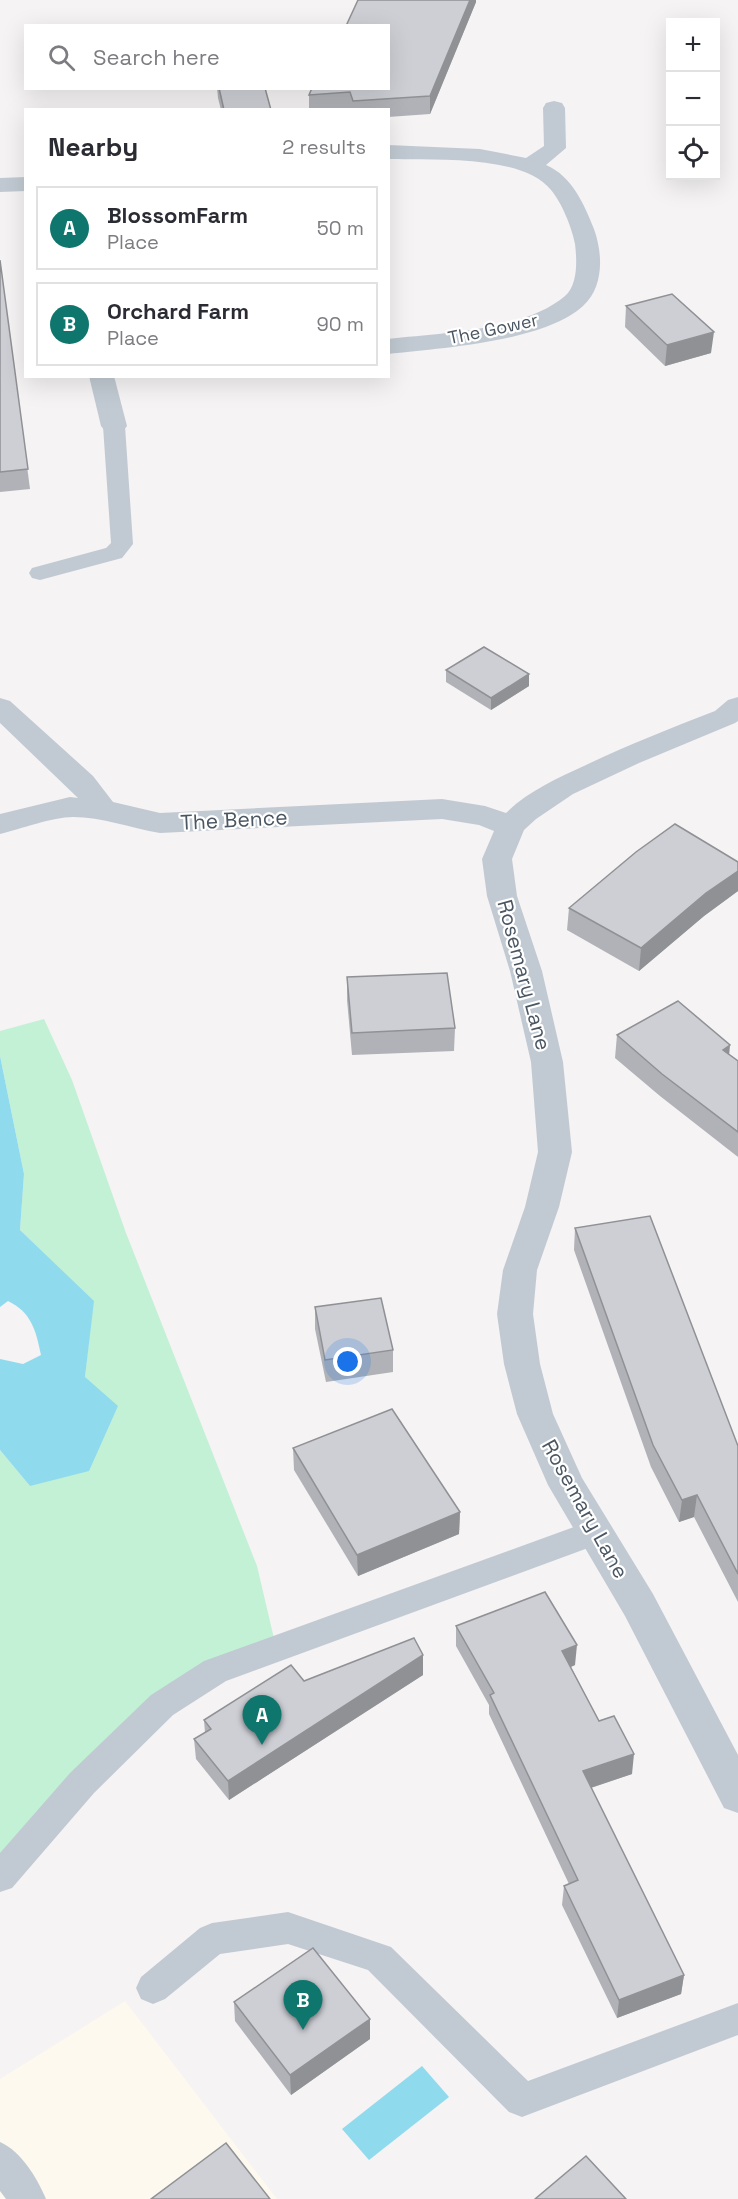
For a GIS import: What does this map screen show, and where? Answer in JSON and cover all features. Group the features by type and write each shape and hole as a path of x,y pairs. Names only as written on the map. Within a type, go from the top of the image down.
{"street":[{"path":"529,166 555,148 554,108"},
{"name":"The Gower","path":"390,152 484,156 529,166 549,175 560,184 586,238 588,264 582,292 565,308 527,325 467,337 390,347"},
{"path":"0,185 24,184"},
{"path":"102,378 114,426"},
{"name":"Rosemary Lane","path":"738,706 725,717 629,756 563,787 525,812 511,826 497,859 502,896 526,971 547,1062 555,1152 542,1207 520,1270 515,1314 522,1364 535,1414 567,1485 639,1605 738,1795"},
{"path":"0,707 83,783 102,809"},
{"name":"The Bence","path":"0,824 70,807 102,809 130,818 160,823 442,809 485,816 511,826"}],"lane":[{"path":"40,573 114,553 122,544 114,426"},
{"path":"0,1877 82,1783 162,1705 215,1671 596,1532"},
{"path":"153,1988 212,1939 288,1928 379,1958 522,2100 738,2019"},
{"path":"0,2160 28,2199"}],"shaded area":[{"path":"125,2001 277,2199 0,2199 0,2079"}],"green space":[{"path":"44,1019 72,1080 126,1233 257,1566 276,1647 215,1671 0,1877 0,1450 30,1486 85,1377 93,1301 20,1230 24,1174 0,1056 0,1031"}],"water":[{"path":"0,1056 24,1174 20,1230 94,1301 85,1377 118,1406 89,1471 30,1486 0,1450 0,1359 23,1364 41,1355 37,1338 27,1316 16,1305 8,1301 0,1307"},
{"path":"422,2066 449,2097 369,2160 342,2129"}],"building":[{"path":"358,0 470,0 430,96 353,101 350,92 309,95 311,90 390,90 390,24 347,24"},
{"path":"219,90 266,90 270,108 224,108"},
{"path":"0,260 28,469 0,472"},
{"path":"672,294 714,332 667,345 626,306"},
{"path":"484,647 529,674 491,698 446,670"},
{"path":"675,824 738,862 738,871 706,893 641,948 569,908 636,852"},
{"path":"447,973 455,1028 352,1033 347,977"},
{"path":"678,1001 730,1045 723,1050 738,1061 738,1132 662,1074 617,1035"},
{"path":"650,1216 738,1446 738,1574 697,1495 682,1500 653,1445 575,1228"},
{"path":"381,1298 393,1350 325,1360 315,1307"},
{"path":"392,1409 460,1512 357,1555 293,1448"},
{"path":"545,1592 577,1645 562,1651 599,1721 614,1716 634,1754 583,1771 684,1975 619,2000 564,1886 578,1880 490,1695 494,1693 456,1626"},
{"path":"414,1638 423,1655 228,1781 194,1739 211,1729 204,1720 291,1665 304,1681"},
{"path":"313,1948 370,2019 290,2075 234,2002"},
{"path":"226,2143 270,2199 151,2199"},
{"path":"586,2156 626,2199 535,2199"}],"place":[{"name":"BlossomFarm","path":"262,1745"},
{"name":"Orchard Farm","path":"303,2030"}]}
